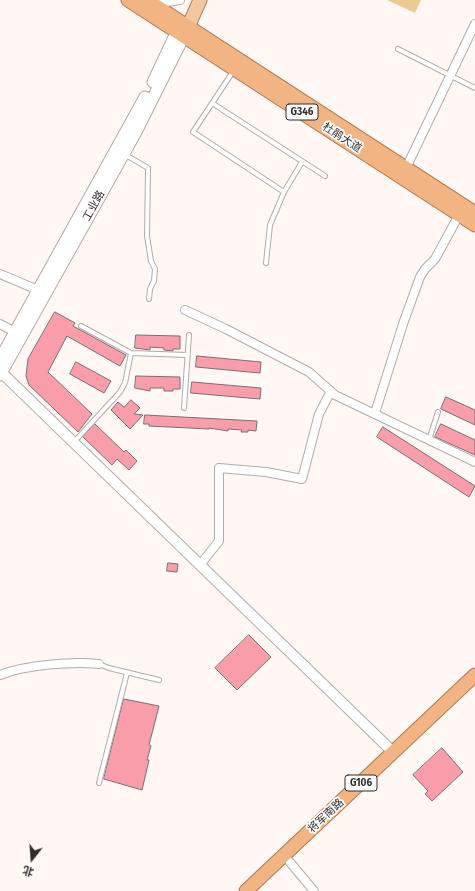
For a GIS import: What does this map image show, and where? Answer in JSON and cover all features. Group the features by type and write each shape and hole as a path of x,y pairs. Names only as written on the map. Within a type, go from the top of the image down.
{"highway":[{"name":"杜鹃大道","path":"128,0 182,29 406,168 475,213"},
{"name":"杜鹃大道","path":"150,2 182,29 234,68 475,225"},
{"name":"将军南路","path":"246,891 475,675"},
{"name":"将军南路","path":"257,891 475,685"}],"main road":[{"path":"182,29 192,0"},
{"path":"182,29 200,0"},
{"name":"工业路","path":"0,373 124,154 158,89 182,29"},
{"name":"工业路","path":"0,359 129,129 182,29"}],"street":[{"path":"150,2 165,4 180,0"},
{"path":"406,168 475,24"},
{"path":"375,413 404,321 420,277 424,269 436,259 459,215"},
{"path":"0,274 38,290"},
{"path":"185,310 226,329 309,372 335,395 475,462"},
{"path":"0,324 15,332"},
{"path":"0,373 74,442 393,752"},
{"path":"200,565 219,541 219,468 266,472 302,479 319,414 331,391"},
{"path":"0,675 16,671 80,662 99,664"},
{"path":"289,861 314,891"}],"lane":[{"path":"398,49 475,88"},
{"path":"234,68 192,132 284,192"},
{"path":"212,103 325,176"},
{"path":"124,154 148,168 147,236 151,261 155,269 155,279 150,289 149,299"},
{"path":"266,263 270,225 284,192 302,162"},
{"path":"81,326 131,353 187,355"},
{"path":"184,408 189,335"},
{"path":"74,442 120,392 126,383 131,353"},
{"path":"429,441 438,412"},
{"path":"99,664 127,673 159,680"},
{"path":"99,784 127,673"}],"shaded area":[{"path":"387,0 421,0 415,13"}],"building":[{"path":"55,312 75,323 73,326 126,355 120,366 67,336 48,372 92,414 78,432 29,385 26,376 28,359"},
{"path":"136,335 180,336 180,349 173,349 173,351 164,350 164,348 150,347 150,350 135,348"},
{"path":"197,356 261,362 260,373 196,367"},
{"path":"76,362 111,381 104,393 70,374"},
{"path":"136,376 180,377 180,389 164,391 164,388 150,388 150,391 135,388"},
{"path":"192,382 261,388 260,399 191,393"},
{"path":"446,397 475,410 475,425 441,409"},
{"path":"131,400 140,408 134,414 143,415 130,429 111,410 118,402 124,407"},
{"path":"145,415 257,421 256,431 248,430 248,432 241,432 242,430 228,429 228,431 209,428 149,426 149,424 144,424"},
{"path":"95,424 124,452 126,450 137,461 129,470 117,459 112,465 83,437"},
{"path":"441,424 475,440 475,455 435,437"},
{"path":"383,427 475,486 469,497 377,437"},
{"path":"168,563 178,564 177,572 167,571"},
{"path":"249,635 271,657 237,690 215,668"},
{"path":"124,699 159,706 149,745 151,746 147,760 149,760 142,790 104,779"},
{"path":"442,748 463,772 432,801 425,794 428,791 413,775"}]}
